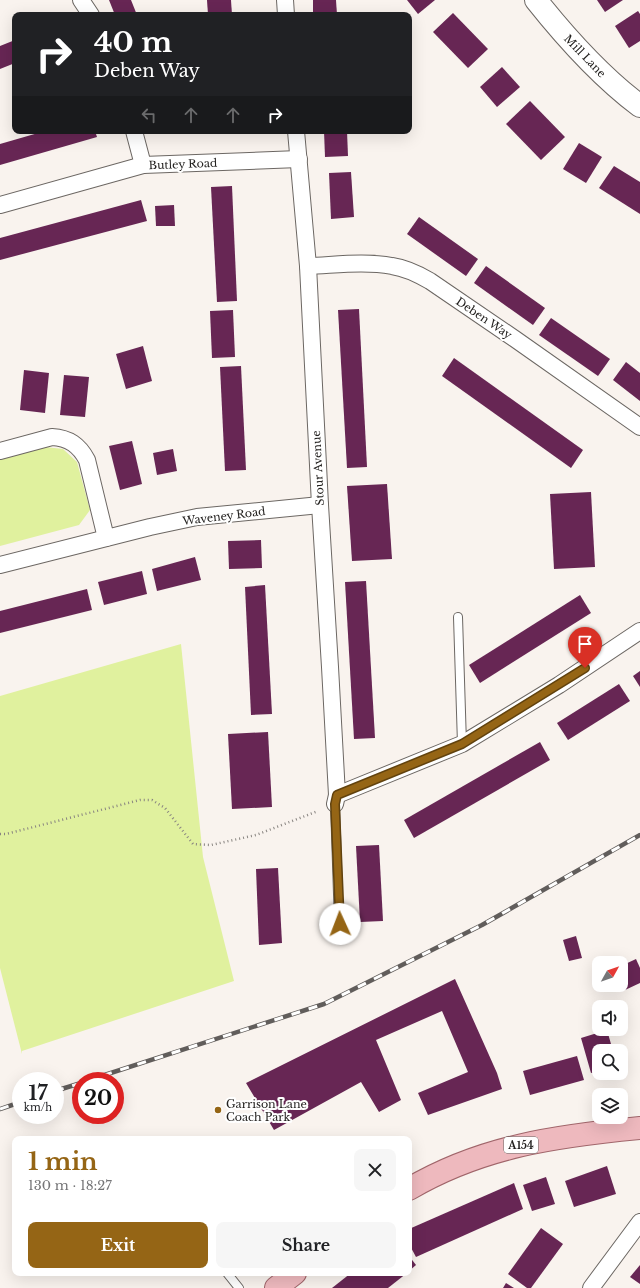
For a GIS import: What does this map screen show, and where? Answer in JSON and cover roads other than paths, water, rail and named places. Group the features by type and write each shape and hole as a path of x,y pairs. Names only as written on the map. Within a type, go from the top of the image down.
{"main road":[{"name":"A154","path":"412,1187 433,1175 454,1166 504,1148 589,1133 640,1128"},
{"path":"276,1288 291,1276"}],"street":[{"path":"81,0 89,12"},
{"path":"285,0 286,12"},
{"name":"Mill Lane","path":"536,0 570,41 597,70 640,106"},
{"path":"135,134 143,165"},
{"name":"Stour Avenue","path":"296,134 308,266 336,800"},
{"name":"Butley Road","path":"0,205 143,165 298,159"},
{"name":"Deben Way","path":"308,266 369,264 402,268 418,274 515,339 640,427"},
{"path":"0,451 52,437 61,438 74,443 84,454 106,538"},
{"name":"Waveney Road","path":"0,565 197,517 320,505"},
{"path":"336,800 462,744 559,685 640,631"},
{"path":"591,1288 640,1222"}],"lane":[{"path":"458,617 462,744"},
{"path":"336,800 340,924"},
{"path":"229,1276 239,1288"}],"railway":[{"path":"114,1072 324,1004 482,925 640,835"},
{"path":"64,1088 72,1086"},
{"path":"0,1109 12,1105"}],"place":[{"name":"Garrison Lane Coach Park","path":"218,1110"}]}
